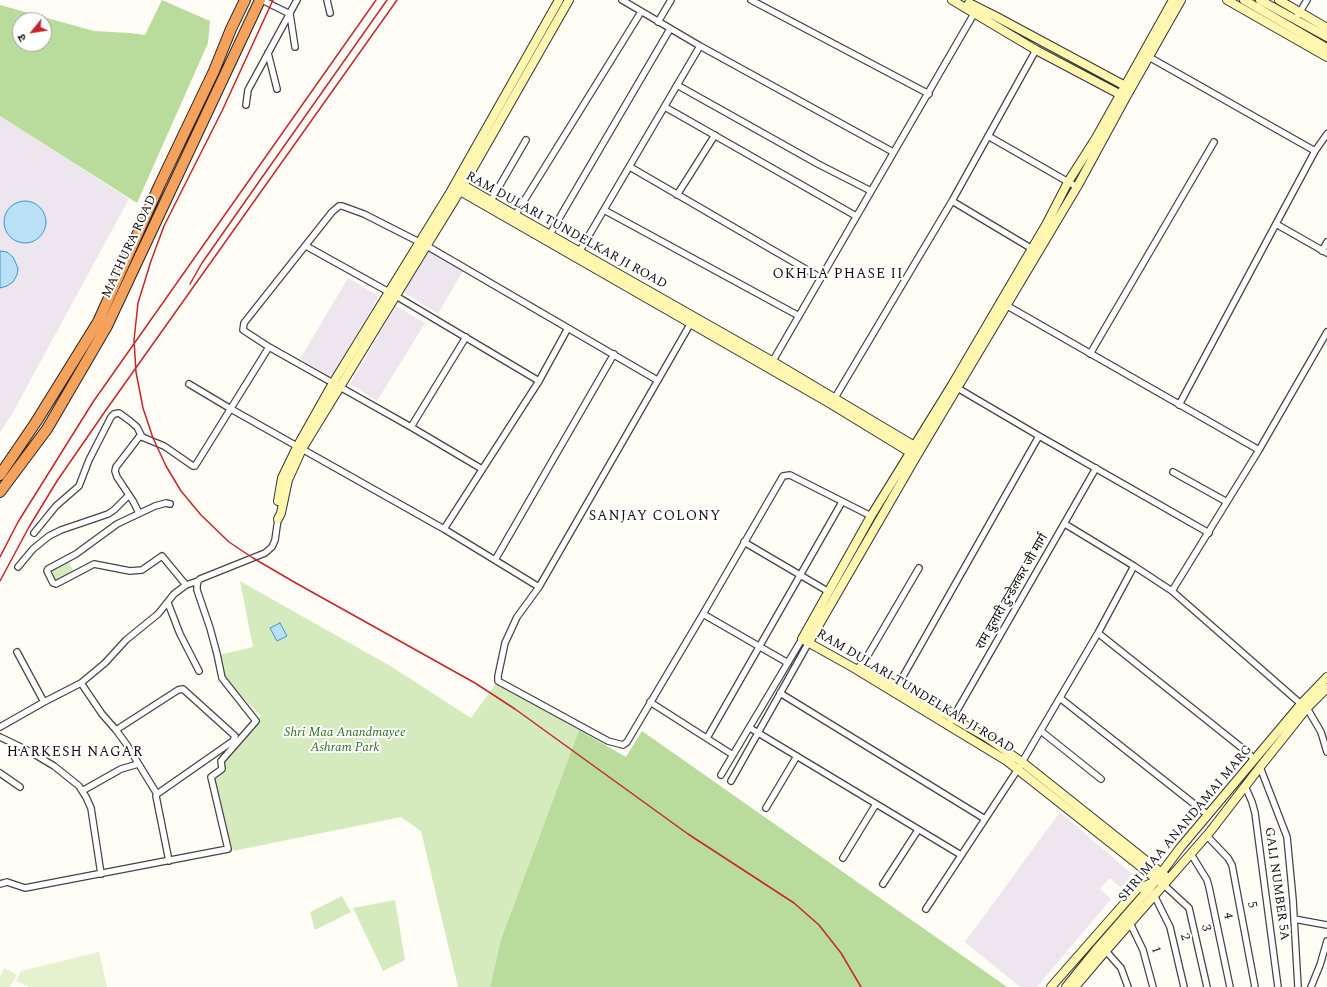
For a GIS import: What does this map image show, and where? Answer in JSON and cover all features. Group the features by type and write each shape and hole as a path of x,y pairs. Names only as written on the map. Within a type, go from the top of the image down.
{"highway":[{"name":"MATHURA ROAD","path":"0,475 36,422 98,322 160,184 214,70 231,29 246,0"},
{"name":"MATHURA ROAD","path":"0,492 47,429 107,326 261,0"}],"street":[{"path":"261,0 290,14"},
{"path":"246,105 248,90 297,0"},
{"path":"327,0 330,13"},
{"path":"459,186 559,0"},
{"path":"300,448 341,387 393,294 569,0"},
{"path":"622,0 700,46 893,152"},
{"path":"658,22 671,0"},
{"path":"751,0 929,94"},
{"path":"952,0 995,16 1127,87"},
{"path":"964,0 976,10 1036,50 1123,95"},
{"name":"RAM DULARI TUNDELKAR JI ROAD","path":"1034,250 1077,187 1173,0"},
{"name":"RAM DULARI TUNDELKAR JI ROAD","path":"1127,87 1149,57 1181,0"},
{"path":"1227,0 1327,58"},
{"path":"1244,0 1327,48"},
{"path":"1260,0 1327,28"},
{"path":"1279,0 1327,37"},
{"path":"1298,16 1307,0"},
{"path":"770,365 893,152 929,94 976,10"},
{"path":"513,218 641,12"},
{"path":"290,14 295,47"},
{"path":"550,234 670,29"},
{"path":"578,254 700,46"},
{"path":"833,401 952,201 1036,50"},
{"path":"268,53 278,89"},
{"path":"1149,57 1315,151"},
{"path":"677,85 811,161 871,191"},
{"name":"RAM DULARI TUNDELKAR JI ROAD","path":"807,638 1004,304 1034,250 1068,182 1123,95"},
{"path":"665,107 856,216"},
{"path":"1179,404 1315,151 1327,134"},
{"path":"677,195 714,135"},
{"path":"988,136 1077,187"},
{"path":"489,204 526,140"},
{"path":"1090,354 1214,142"},
{"path":"630,167 821,278"},
{"name":"RAM DULARI TUNDELKAR JI ROAD","path":"459,186 833,401 916,452"},
{"path":"952,201 1034,250"},
{"path":"482,469 341,387 269,348 245,332 243,327 244,323 336,208 342,206 364,214 423,244 657,380"},
{"path":"604,210 799,316"},
{"name":"RAM DULARI TUNDELKAR JI ROAD","path":"513,218 550,234 578,254"},
{"path":"1276,224 1325,252 1327,242"},
{"path":"306,246 393,294 539,380"},
{"path":"0,726 81,683 98,670 126,640 158,614 174,594 186,586 265,553 272,547 275,540 278,519 281,513 288,480 300,448 333,383 393,294"},
{"path":"1004,304 1259,450"},
{"path":"692,320 539,587 517,617 505,643 498,681 608,741 620,745 626,742 703,614 781,478 786,475 790,475 871,516"},
{"path":"444,529 539,380 568,328"},
{"path":"1172,592 1259,450 1327,332"},
{"path":"411,427 466,337"},
{"path":"34,533 56,506 79,486 89,460 111,417 114,414 119,413 130,421 137,427 142,437 164,446 195,466 269,348"},
{"path":"495,560 614,354"},
{"path":"189,384 444,529 539,587"},
{"path":"955,386 1038,436 1209,533"},
{"path":"897,687 1038,436"},
{"path":"139,513 117,477 115,471 116,467 139,437 142,437"},
{"name":"RAM DULARI TUNDELKAR JI ROAD","path":"807,638 829,592 871,516 916,452"},
{"name":"राम दुलारी टुन्डेलकर जी मार्ग","path":"951,722 1096,468"},
{"path":"1173,472 1227,502"},
{"path":"18,567 33,548 49,536 61,530 108,514 129,495"},
{"path":"707,738 842,502"},
{"path":"170,504 162,504 116,524 72,556 48,569 47,571 54,583 57,584 94,564 130,571 142,570 162,556 186,586"},
{"path":"1064,524 1134,566 1172,592 1304,706 1320,732 1327,752"},
{"path":"744,542 829,592"},
{"path":"926,909 1041,731 1098,633 1134,566"},
{"path":"861,667 918,568"},
{"path":"0,884 7,882 25,888 228,849 211,779 212,775 222,769 220,762 256,721 222,678 218,654 197,590 198,581"},
{"path":"168,603 180,634 199,671"},
{"path":"703,614 788,663"},
{"path":"1098,633 1255,760"},
{"path":"721,775 788,663 807,638"},
{"path":"731,781 780,693 807,638"},
{"name":"RAM DULARI TUNDELKAR JI ROAD","path":"807,638 897,687 951,722"},
{"name":"RAM DULARI TUNDELKAR JI ROAD","path":"807,638 951,722 986,737 1157,877 1166,882"},
{"path":"17,652 44,702"},
{"name":"SHRI MAA ANANDAMAI MARG","path":"1075,987 1207,836 1327,677"},
{"path":"81,683 102,714 116,730 157,794 156,796 168,861"},
{"name":"SHRI MAA ANANDAMAI MARG","path":"1066,987 1255,760 1304,706 1327,688"},
{"path":"116,730 178,690 183,689 235,736 233,741 157,794"},
{"path":"780,693 985,819"},
{"path":"1060,698 1208,815"},
{"path":"650,702 734,755"},
{"path":"750,728 961,855"},
{"path":"1041,731 1101,779"},
{"path":"0,737 29,751 54,766 72,779 82,790 89,803 92,813 94,835 101,874"},
{"path":"218,751 223,759"},
{"path":"766,808 797,756"},
{"path":"82,790 121,769 138,764"},
{"path":"1260,767 1287,837 1298,987"},
{"path":"0,773 20,787"},
{"name":"GALI NUMBER 5A","path":"1245,786 1255,813 1278,987"},
{"path":"843,858 876,804"},
{"path":"883,884 918,830"},
{"name":"5","path":"1207,836 1228,858 1232,865 1255,987"},
{"name":"4","path":"1191,854 1210,887 1230,987"},
{"path":"1051,987 1137,889 1157,877"},
{"name":"3","path":"1166,882 1189,908 1207,987"},
{"name":"2","path":"1154,895 1170,927 1184,987"},
{"path":"1294,919 1327,925"},
{"name":"1","path":"1130,923 1143,950 1154,987"},
{"path":"1311,987 1320,965 1327,941"},
{"path":"1089,943 1096,950"},
{"path":"1106,951 1120,968 1128,987"}],"shaded area":[{"path":"0,116 129,199 12,414 0,433"},
{"path":"428,250 463,271 438,314 403,292"},
{"path":"348,278 379,296 332,377 300,359"},
{"path":"396,306 425,323 377,401 350,384"},
{"path":"1060,812 1132,874 1121,888 1110,878 1100,889 1111,899 1037,987 1020,987 965,942"}],"green space":[{"path":"162,0 210,21 208,43 137,203 0,116 0,5 25,12 12,12 12,52 52,52 52,19 94,31 145,35"},
{"path":"67,559 74,572 55,581 50,572"},
{"name":"Shri Maa Anandmayee Ashram Park","path":"240,581 392,667 471,718 497,682 579,730 501,939 490,987 458,987 421,831 401,817 233,851 211,779 261,716 224,678 219,655 253,647"},
{"path":"579,730 626,757 642,731 1007,987 490,987 501,939"},
{"path":"342,896 351,912 315,930 310,912"},
{"path":"395,900 405,960 383,971 353,908"},
{"path":"99,952 107,987 29,987 16,981 21,971"},
{"path":"4,968 17,975 10,987 0,987 0,976"}],"water":[{"path":"25,201 40,207 46,222 40,237 25,243 10,237 4,222 10,207"},
{"path":"0,251 7,252 13,257 18,268 17,275 13,282 0,288"},
{"path":"280,623 287,636 277,641 270,628"}],"railway":[{"path":"273,0 222,111 164,226 138,303 134,340 136,372 143,408 153,438 166,466 181,491 201,515 229,542 294,582 475,683 515,709 688,834 794,903 819,925 841,953 861,987"},
{"path":"0,557 18,522 93,402 376,0"},
{"path":"190,284 202,263 387,0"},
{"path":"0,581 29,527 57,481 397,0"}],"district":[{"name":"OKHLA PHASE II","path":"838,275"},
{"name":"SANJAY COLONY","path":"655,517"},
{"name":"HARKESH NAGAR","path":"75,753"}]}
